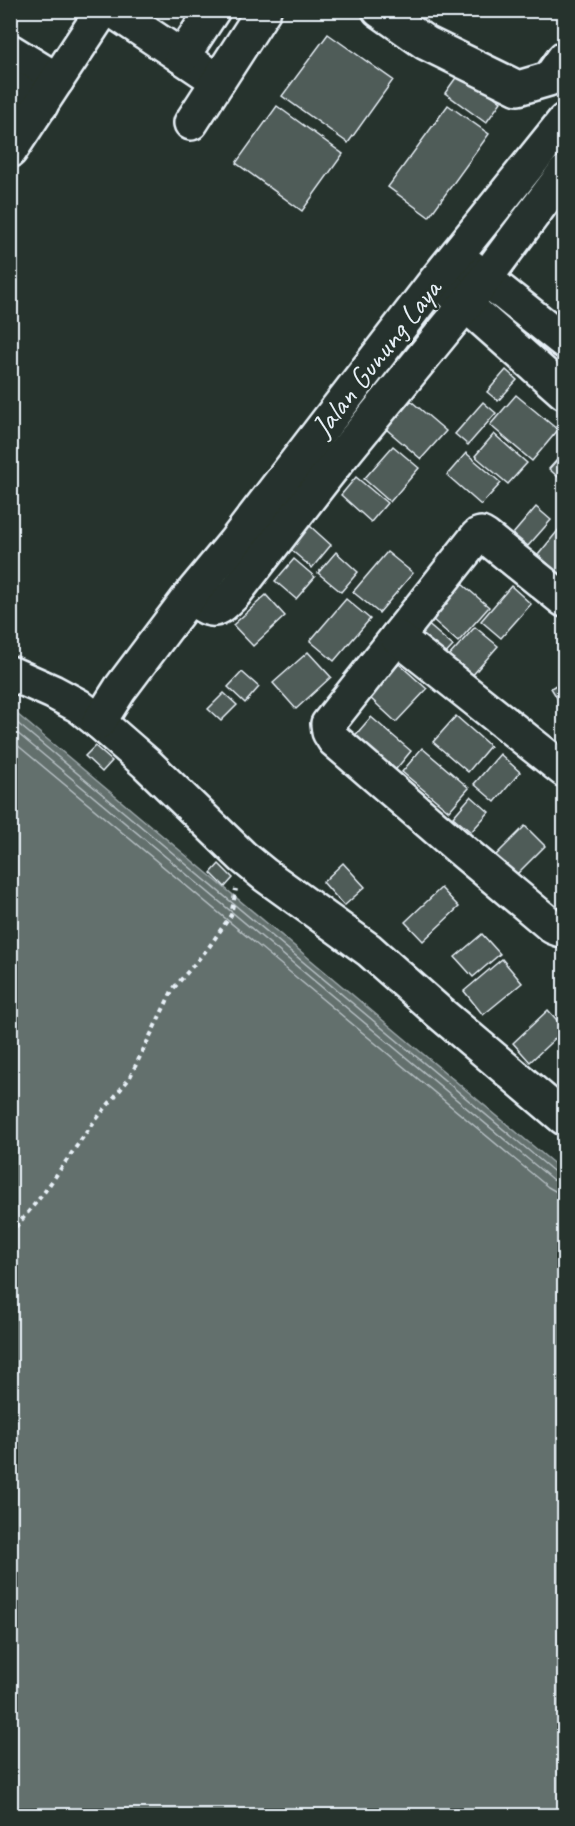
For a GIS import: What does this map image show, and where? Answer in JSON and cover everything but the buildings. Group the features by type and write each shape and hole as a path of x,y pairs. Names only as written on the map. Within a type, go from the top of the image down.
{"street":[{"path":"182,57 213,10"},
{"path":"190,123 264,10"},
{"path":"379,10 426,43 518,88 549,79 564,58"},
{"path":"10,151 49,93 110,14 218,81"},
{"path":"10,51 49,93"},
{"path":"10,86 49,93"},
{"name":"Jalan Gunung Laya","path":"99,722 120,689 198,602 214,610 220,608 235,593 336,463 462,280 564,121"},
{"name":"Jalan Gunung Laya","path":"462,280 564,173"},
{"path":"462,280 564,341"},
{"path":"462,280 564,392"},
{"path":"564,600 481,534 476,537 328,724 329,732 334,740 459,849 553,927 564,929"},
{"path":"397,637 564,770"},
{"path":"10,673 79,706 99,722 266,875 369,950 564,1118"}],"path":[{"path":"10,1234 43,1194 90,1127 129,1078 173,989 220,933 231,915 266,875"}],"water":[{"path":"11,709 564,1172 564,1815 11,1815"}]}
